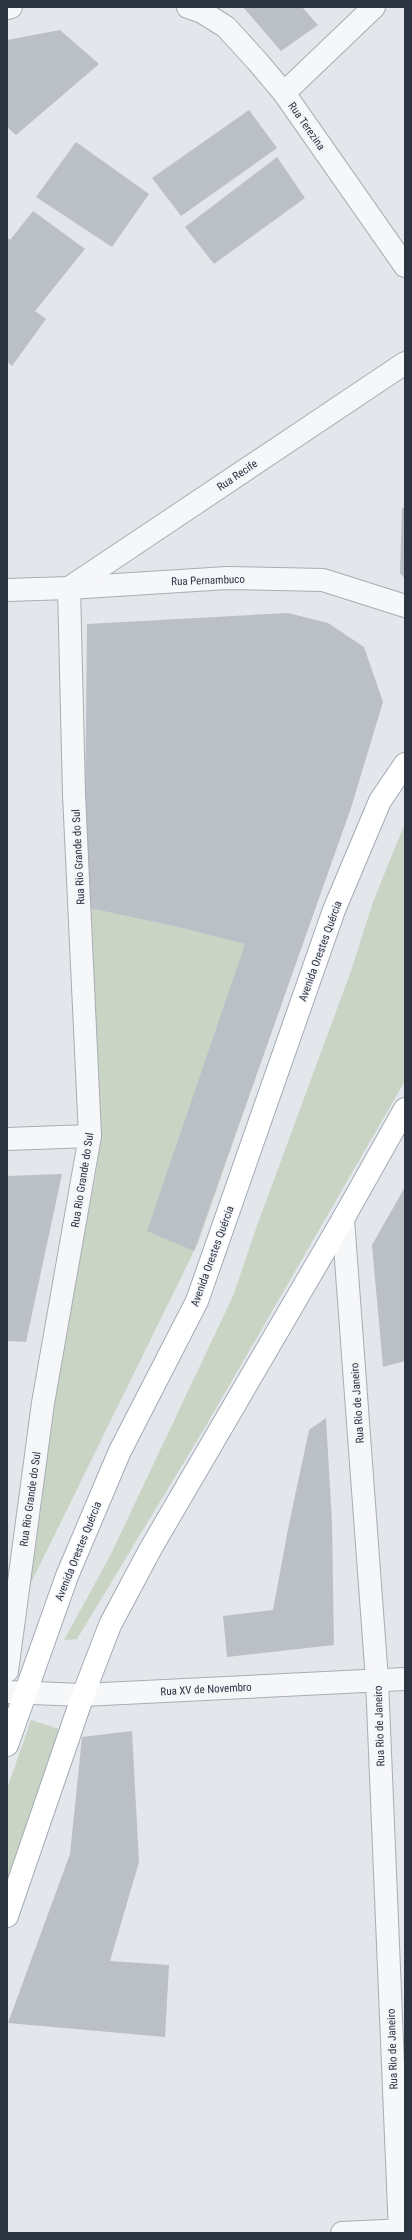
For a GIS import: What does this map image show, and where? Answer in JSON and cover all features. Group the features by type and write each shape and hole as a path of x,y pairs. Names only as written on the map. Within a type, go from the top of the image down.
{"main road":[{"name":"Avenida Orestes Quércia","path":"7,1745 17,1692 120,1451 197,1301 334,910 380,801 405,764"},
{"path":"7,1916 110,1625 151,1548 344,1219 405,1109"}],"street":[{"path":"7,8 11,7"},
{"name":"Rua Terezina","path":"188,7 202,12 226,27 284,93 405,266"},
{"path":"284,93 374,7"},
{"name":"Rua Recife","path":"68,588 405,363"},
{"name":"Rua Pernambuco","path":"7,590 68,588 227,578 323,580 405,606"},
{"name":"Rua Rio Grande do Sul","path":"7,1670 43,1403 90,1136 74,794 68,588"},
{"path":"7,1139 90,1136"},
{"name":"Rua Rio de Janeiro","path":"344,1219 377,1680 401,2231"},
{"name":"Rua XV de Novembro","path":"17,1692 84,1695 405,1678"},
{"path":"342,2233 401,2231"}],"green space":[{"path":"405,823 405,1081 204,1429 77,1639 64,1640 110,1556 233,1296 258,1223 351,971 373,902"},
{"path":"84,907 178,927 298,957 198,1243 26,1593 31,1502 97,1168"},
{"path":"31,1720 59,1729 7,1883 7,1789"}],"building":[{"path":"243,7 302,7 318,25 281,51"},
{"path":"60,30 99,64 16,135 7,127 7,40"},
{"path":"249,110 277,148 181,216 152,178"},
{"path":"76,142 149,194 112,247 36,197"},
{"path":"277,157 305,198 214,264 185,227"},
{"path":"33,211 85,249 35,311 46,319 12,366 7,361 7,237 10,240"},
{"path":"402,508 405,508 405,579 400,573"},
{"path":"288,613 328,623 364,647 383,702 351,808 194,1251 147,1231 245,944 178,927 84,907 87,624"},
{"path":"62,1174 26,1342 7,1341 7,1176"},
{"path":"405,1187 405,1361 383,1367 372,1245"},
{"path":"326,1418 332,1522 334,1645 227,1657 223,1616 273,1610 309,1430"},
{"path":"132,1731 139,1862 110,1961 169,1965 165,2037 8,2023 70,1854 82,1737"}]}
